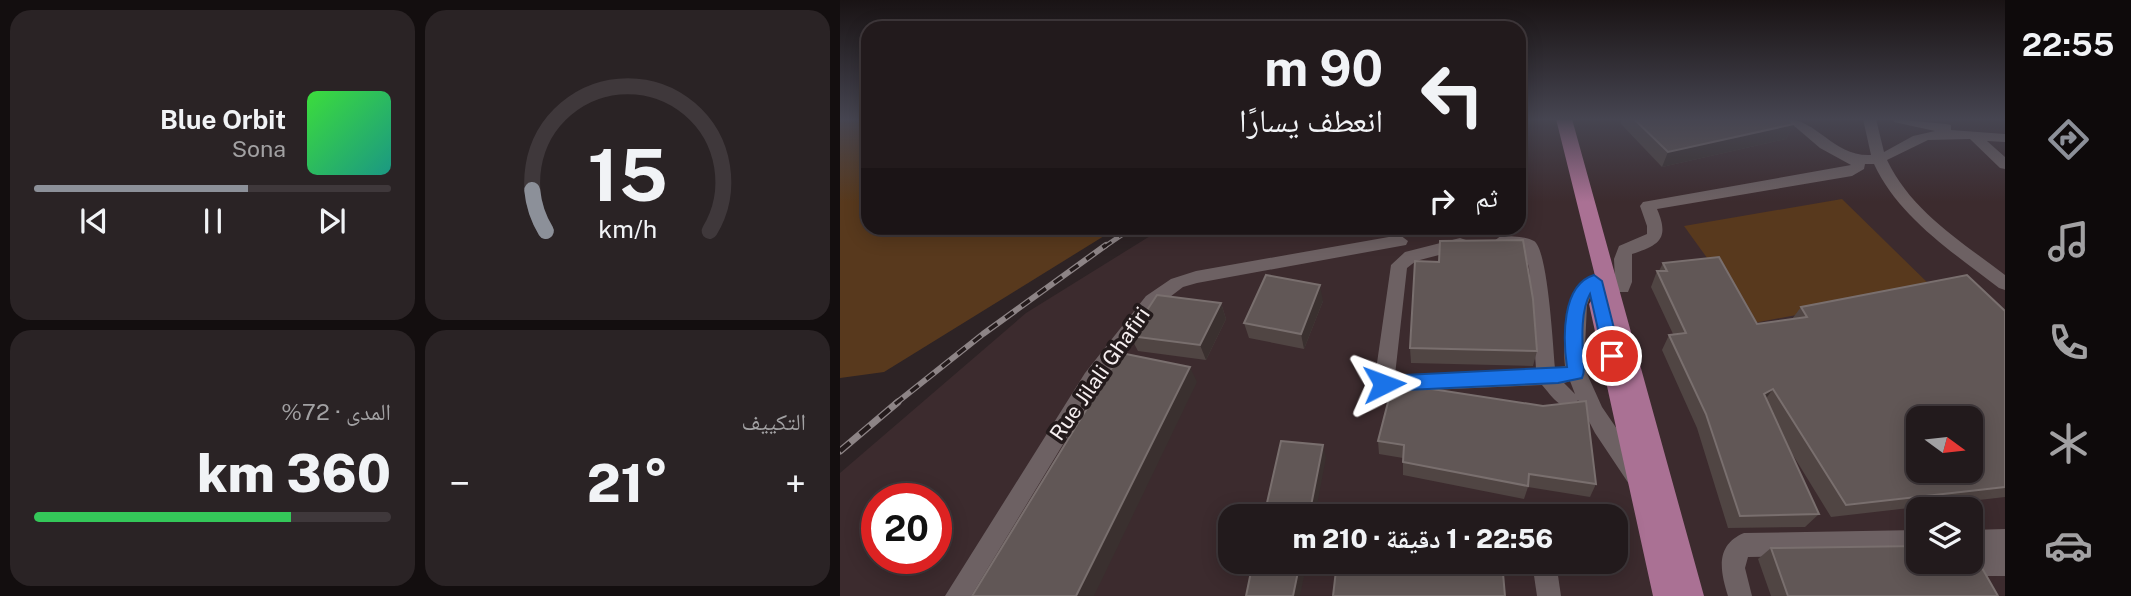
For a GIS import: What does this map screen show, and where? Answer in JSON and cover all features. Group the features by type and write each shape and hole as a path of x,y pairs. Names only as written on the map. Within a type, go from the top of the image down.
{"main road":[{"path":"1560,147 1602,284 1689,596"},
{"path":"1570,147 1668,596"}],"street":[{"path":"1827,147 1835,153 1855,158 1879,158 1900,147"},
{"path":"1876,147 1892,184 1912,206 2005,284"},
{"path":"1985,147 2005,165"},
{"path":"1642,482 1610,441 1576,372 1574,355 1577,302 1586,287 1602,284 1622,287 1625,279 1621,257 1625,250 1650,243 1657,234 1656,224 1648,206 1852,172 1859,166 1855,158"},
{"path":"1568,400 1546,376 1537,267 1530,245 1506,240 1456,244 1410,256 1399,264 1384,384 1546,376 1576,372"},
{"name":"Rue Jilali Ghafiri","path":"957,596 1092,379 1152,301 1177,283 1196,276 1400,241"},
{"path":"1983,542 2005,541"},
{"path":"1740,596 1732,564 1735,552 1744,545 1906,542"},
{"path":"1983,564 2005,564"},
{"path":"1546,574 1549,596"}],"shaded area":[{"path":"840,147 861,147 861,235 1106,235 884,372 840,378"},
{"path":"1526,147 2005,147 2005,596 840,596 840,473 1026,313 1152,235 1526,235"},
{"path":"1842,199 1934,289 1754,323 1684,226"}],"building":[{"path":"1663,147 1691,147 1668,152"},
{"path":"1523,240 1533,299 1537,351 1410,348 1415,261 1439,262 1440,241"},
{"path":"1719,257 1757,324 1807,317 1801,307 1967,275 2005,311 2005,487 1846,505 1773,389 1764,394 1819,514 1740,516 1706,414 1669,335 1686,333 1657,271 1667,271 1663,263"},
{"path":"1266,275 1320,285 1301,334 1244,323"},
{"path":"1157,295 1221,303 1200,345 1130,336"},
{"path":"1121,353 1190,367 1076,596 972,596"},
{"path":"1393,383 1543,406 1586,401 1596,484 1529,474 1528,486 1403,462 1404,445 1378,441"},
{"path":"1281,441 1323,445 1311,504 1267,504"},
{"path":"1906,546 1906,574 1983,574 1983,570 1998,596 1788,596 1771,548"},
{"path":"1251,574 1298,574 1293,596 1246,596"},
{"path":"1336,574 1503,574 1505,596 1333,596"}],"railway":[{"path":"1104,247 1122,235"},
{"path":"895,404 983,334 1106,245"},
{"path":"840,451 898,402"}],"route":[{"path":"1384,384 1558,376 1576,372 1574,355 1577,302 1586,287 1594,281 1612,356"}]}
